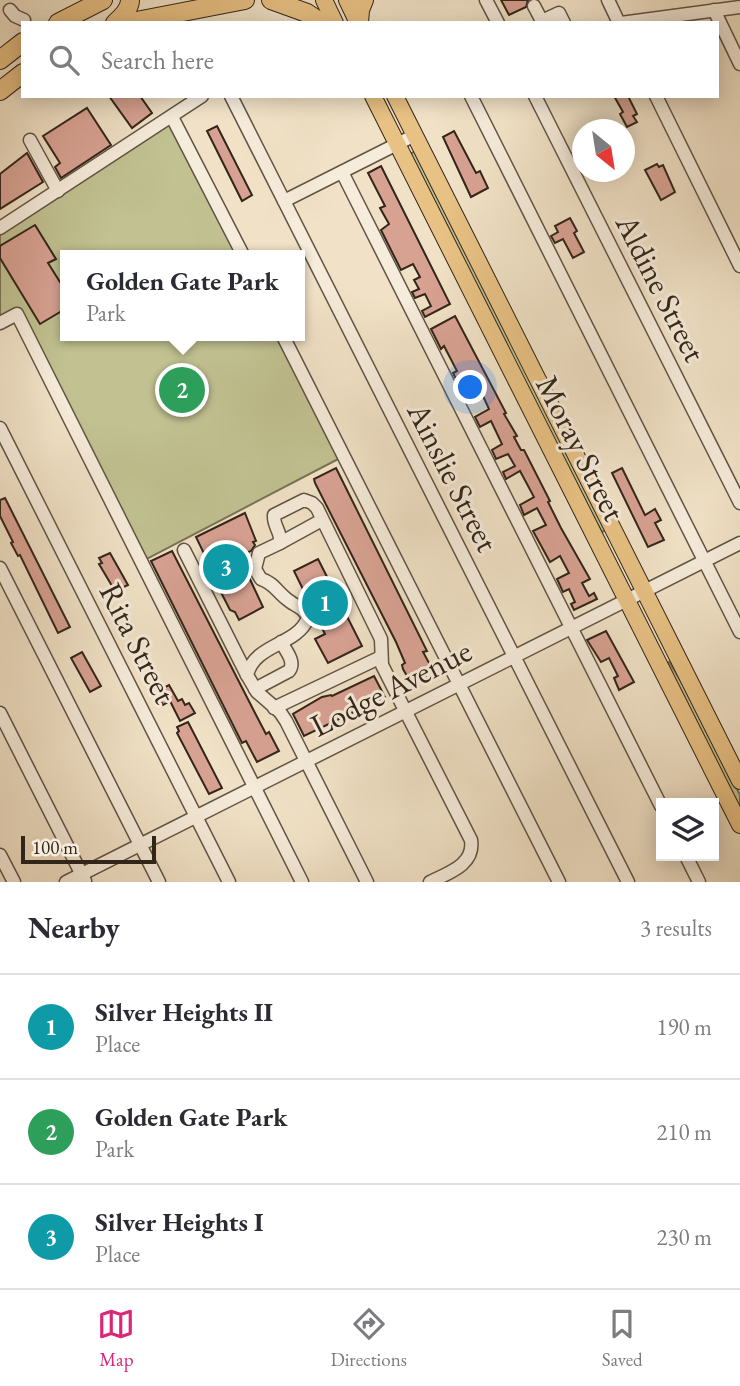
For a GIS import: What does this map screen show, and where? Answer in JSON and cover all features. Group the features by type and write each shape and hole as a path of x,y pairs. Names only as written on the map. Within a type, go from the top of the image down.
{"highway":[{"path":"62,21 103,0"},
{"path":"117,21 130,5 130,0"},
{"path":"145,21 191,16 245,0"},
{"path":"271,0 307,13 320,21"},
{"path":"358,21 364,0"},
{"path":"0,60 21,44"},
{"path":"0,91 21,75"}],"main road":[{"path":"324,0 334,21"},
{"path":"347,0 357,21"},
{"name":"Moray Street","path":"374,98 740,825"},
{"name":"Moray Street","path":"396,98 740,781"}],"street":[{"path":"486,0 497,21"},
{"path":"608,0 619,21"},
{"path":"534,6 542,21"},
{"path":"634,21 740,8"},
{"path":"10,10 24,20"},
{"path":"714,10 740,64"},
{"path":"544,21 559,13 563,21"},
{"path":"0,228 199,98"},
{"name":"Ainslie Street","path":"232,98 628,882"},
{"path":"472,98 740,632"},
{"name":"Aldine Street","path":"536,98 740,503"},
{"path":"657,98 740,266"},
{"path":"173,117 240,250"},
{"path":"284,201 415,135"},
{"path":"30,140 58,191"},
{"path":"342,172 657,798"},
{"path":"0,323 17,314 302,882"},
{"path":"286,341 559,882"},
{"name":"Rita Street","path":"0,428 229,882"},
{"path":"280,542 281,538 273,522 274,515 304,500 312,503 381,639 382,665 471,840 469,858 461,866 430,882"},
{"path":"247,676 250,664 259,655 305,625 308,618 299,605 289,601 271,582 261,579 255,569 259,553 322,520"},
{"name":"Lodge Avenue","path":"66,882 83,878 254,787 740,543"},
{"path":"184,550 247,676 255,689 286,721 367,882"},
{"path":"0,568 159,882"},
{"path":"255,689 292,667 281,642"},
{"path":"275,708 381,657"},
{"path":"0,713 83,878"},
{"path":"0,855 13,882"},
{"path":"688,861 699,882"}],"green space":[{"path":"172,117 239,250 60,250 60,341 286,341 344,456 141,562 17,315 0,323 0,228"},
{"path":"414,152 607,530 602,532 582,498 409,154"},
{"path":"669,662 689,694 740,795 740,812 665,663"}],"building":[{"path":"501,0 528,0 526,7 509,15"},
{"path":"110,98 141,98 152,113 132,128"},
{"path":"615,98 629,98 637,114 633,116 635,119 623,119 620,114 623,112"},
{"path":"87,108 111,145 61,178 55,167 60,163 43,136"},
{"path":"217,126 252,195 242,201 207,131"},
{"path":"454,131 476,173 480,171 488,188 471,197 443,137"},
{"path":"27,153 43,182 0,209 0,174"},
{"path":"657,164 659,167 663,165 675,192 661,200 645,170"},
{"path":"381,166 450,304 425,317 422,311 431,306 425,294 415,298 412,292 419,289 414,280 420,277 413,264 401,270 381,230 389,224 380,208 385,206 368,173"},
{"path":"570,218 584,252 573,258 563,239 555,243 551,236 558,232 555,226"},
{"path":"35,225 56,259 48,263 60,282 60,312 40,324 0,258 0,246"},
{"path":"455,316 506,413 504,414 517,436 514,437 521,450 524,450 561,528 590,579 582,583 589,596 594,593 597,599 574,610 571,604 575,602 569,589 563,592 557,579 569,573 560,556 550,562 533,531 546,525 537,508 524,515 520,505 534,497 520,471 506,479 503,472 515,466 508,454 496,459 492,450 502,444 491,421 480,427 475,417 489,409 483,396 480,398 469,378 458,383 453,373 457,371 444,346 441,349 431,329"},
{"path":"336,468 427,651 423,652 434,672 411,683 403,669 402,665 405,663 396,642 315,483 314,479"},
{"path":"622,468 645,515 655,509 661,520 655,523 664,540 648,547 612,473"},
{"path":"5,498 70,627 58,633 20,555 18,556 11,543 13,542 0,516 0,500"},
{"path":"245,513 256,541 253,542 255,545 251,551 239,556 263,607 239,620 235,612 230,610 196,537"},
{"path":"172,551 266,734 269,732 279,751 257,762 246,741 242,743 151,561"},
{"path":"110,553 128,585 115,591 99,564 102,563 99,558"},
{"path":"318,559 362,646 328,663 315,639 325,634 294,571"},
{"path":"606,631 634,682 619,690 614,678 618,676 609,658 601,662 587,640"},
{"path":"82,652 101,686 90,692 71,658"},
{"path":"374,676 385,697 304,736 293,714 322,697 332,696"},
{"path":"169,685 178,701 182,699 185,705 189,703 195,713 180,721 170,701 163,705 158,696 161,694 159,690"},
{"path":"188,722 222,788 209,794 177,733 177,727"}],"place":[{"name":"Golden Gate Park","path":"182,390"},
{"name":"Silver Heights I","path":"226,567"},
{"name":"Silver Heights II","path":"325,603"}]}
